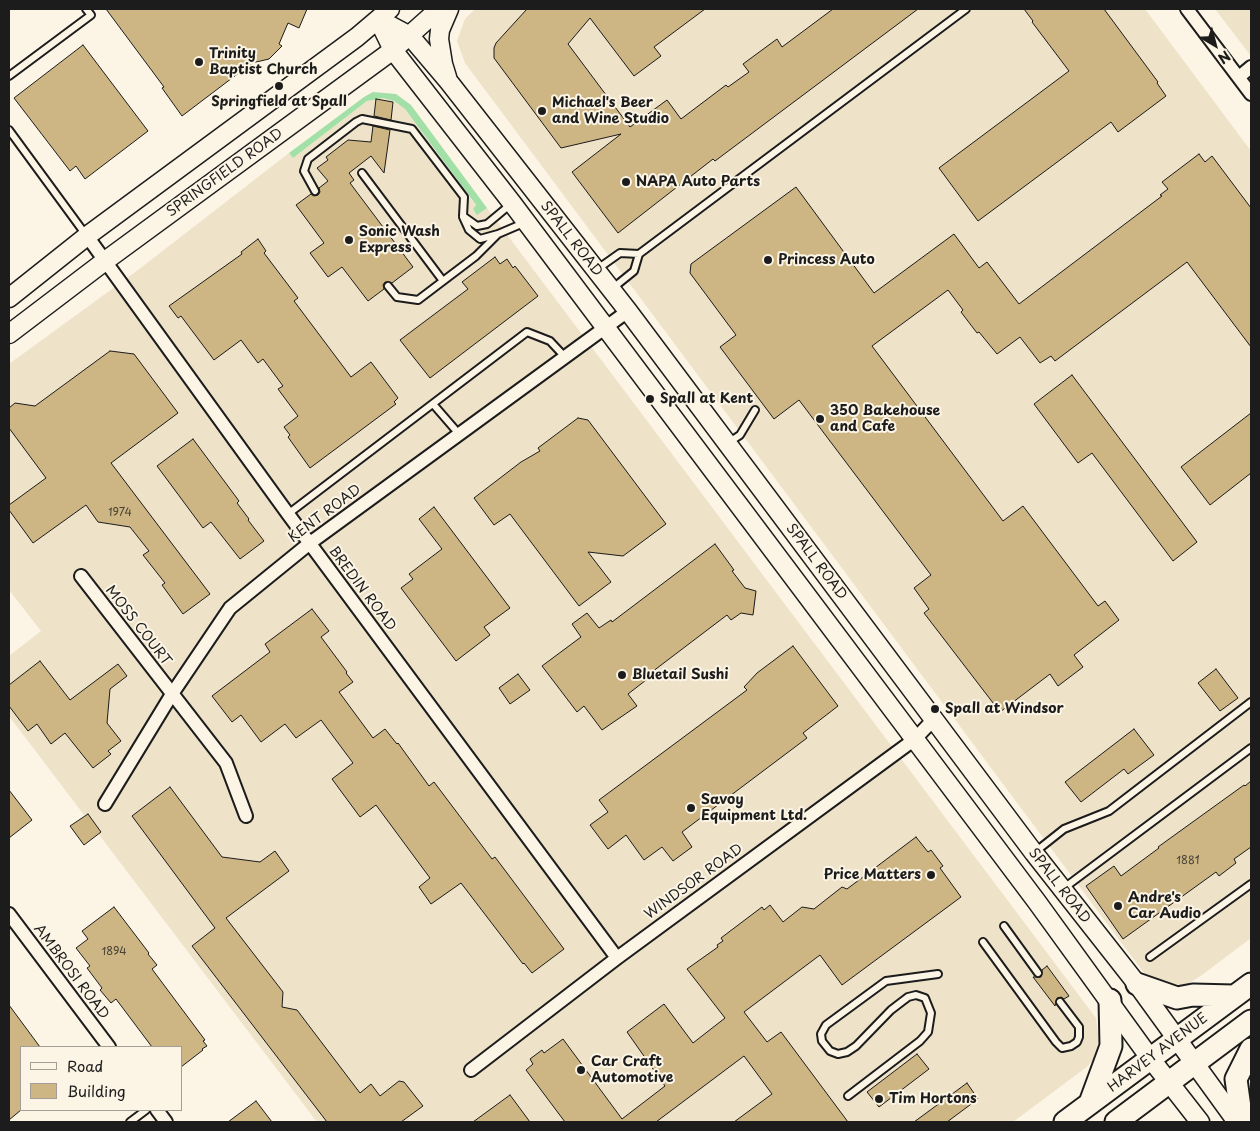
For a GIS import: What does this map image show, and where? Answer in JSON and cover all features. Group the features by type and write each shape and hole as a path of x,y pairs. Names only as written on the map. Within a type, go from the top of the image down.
{"highway":[{"path":"1137,984 1177,998 1243,990"},
{"name":"HARVEY AVENUE","path":"1064,1122 1243,990"},
{"path":"1090,1103 1111,1046 1110,1000"},
{"path":"1116,1122 1251,1021"},
{"path":"1242,1122 1236,1079 1251,1049"},
{"path":"1125,1122 1140,1122"}],"main road":[{"name":"SPRINGFIELD ROAD","path":"9,334 105,261 393,50 438,9"},
{"path":"449,9 440,30 439,39 443,64 449,82"},
{"name":"SPALL ROAD","path":"379,12 410,36 449,82 628,311 1034,853 1137,984 1237,1122"},
{"name":"SPALL ROAD","path":"379,12 393,50 512,203 1110,1000 1150,1058 1200,1122"},
{"path":"9,298 87,236 357,37 379,12"}],"street":[{"path":"1187,9 1251,94"},
{"path":"1239,77 1251,67"},
{"name":"BREDIN ROAD","path":"87,236 288,514 617,958"},
{"name":"KENT ROAD","path":"105,804 172,694 230,608 310,543 628,311"},
{"name":"MOSS COURT","path":"80,576 226,763 246,816"},
{"name":"WINDSOR ROAD","path":"471,1070 617,958 915,739 934,719"},
{"name":"AMBROSI ROAD","path":"9,914 108,1046"},
{"path":"157,1111 166,1122"}],"lane":[{"path":"9,76 91,15 86,9"},
{"path":"611,290 634,272 639,254 966,9"},
{"path":"315,191 304,171 308,159 356,122 362,119 370,120 412,129 464,197 463,216 469,230 480,239 498,234 526,222"},
{"path":"9,130 87,236"},
{"path":"362,173 443,281"},
{"path":"463,216 477,226 487,224 512,203"},
{"path":"388,286 397,297 418,300 476,256 498,234"},
{"path":"596,271 620,253 639,254"},
{"path":"288,514 527,332 550,341 564,357"},
{"path":"433,404 458,434"},
{"path":"728,444 740,434 755,410"},
{"path":"1034,853 1064,829 1108,811 1251,702"},
{"path":"1062,890 1251,748"},
{"path":"1150,957 1251,884"},
{"path":"1004,926 1038,973"},
{"path":"983,942 1062,1048 1072,1046 1077,1042 1079,1027 1060,1002"},
{"path":"848,1096 920,1042 928,1032 932,1014 925,998 916,995 908,997 891,1010 856,1046 847,1052 838,1054 830,1052 822,1041 821,1034 826,1026 886,981 938,974"},
{"path":"130,1122 145,1111"}],"shaded area":[{"path":"475,9 1145,9 1251,151 1251,938 1202,975 1178,990 1150,981 465,63 457,41 465,19"},
{"path":"1215,9 1251,9 1251,56"},
{"path":"383,98 394,101 405,109 476,206 473,209 477,214 487,208 1096,1018 1099,1041 1093,1059 1088,1066 1013,1122 317,1122 9,716 9,656 41,631 9,590 9,364 138,270 289,153 293,158 367,101"}],"green space":[{"path":"373,92 396,94 411,105 487,208 477,215 473,209 476,205 405,109 394,101 383,98 367,101 293,158 289,153"}],"building":[{"name":"Trinity Baptist Church","path":"106,9 307,9 299,28 288,23 279,44 282,46 269,59 252,63 252,65 240,65 240,72 182,116 162,88 164,87"},
{"path":"527,9 705,9 654,47 661,56 634,76 590,18 568,44 630,127 667,100 681,119 726,85 728,87 749,72 743,64 777,39 782,47 833,9 918,9 715,161 713,159 618,233 572,172 621,134 561,148 494,58 496,43"},
{"path":"1024,9 1104,9 1158,82 1166,96 1118,132 1111,122 978,221 939,168 1069,71"},
{"path":"83,45 148,131 85,179 76,166 70,171 14,98"},
{"path":"376,99 393,102 391,120 374,116"},
{"name":"Sonic Wash Express","path":"373,126 390,130 384,173 371,156 349,173 354,180 350,183 413,267 392,283 385,282 383,285 384,289 368,301 342,267 328,277 310,253 324,243 296,205 311,194 314,196 318,195 320,192 319,188 328,181 317,168 328,160 326,157 348,140 371,142"},
{"path":"1199,154 1205,162 1212,156 1251,208 1251,347 1187,262 1055,361 1051,356 1040,363 1020,337 997,354 979,332 977,333 961,312 963,310 948,290 872,346 1003,521 1023,506 1098,606 1105,601 1119,620 1074,655 1083,667 1058,686 1050,674 1000,712 924,613 929,609 914,588 931,575 799,400 774,419 720,347 736,335 690,273 691,264 796,187 874,293 954,234 979,268 987,262 1019,304 1162,196 1160,195 1168,189 1162,182"},
{"path":"258,239 266,251 264,253 298,298 294,301 351,377 371,362 398,398 394,402 396,404 310,468 288,437 290,435 284,427 298,416 278,389 283,386 263,359 258,363 241,340 214,360 181,316 178,318 169,306 242,254 241,252"},
{"path":"495,257 500,264 507,259 513,268 515,266 538,296 430,378 400,340 468,289 462,282"},
{"path":"110,351 134,354 178,413 111,463 210,594 183,614 162,585 165,583 143,555 149,551 130,527 98,522 86,505 33,543 9,510 9,505 46,478 9,428 9,408 15,403 35,406"},
{"path":"1072,375 1197,542 1173,561 1092,453 1078,463 1034,404"},
{"path":"1251,413 1251,473 1210,505 1181,467"},
{"path":"578,418 588,420 666,524 623,556 588,552 611,582 579,606 510,514 494,525 474,498 521,462 540,451 538,448"},
{"path":"193,439 239,501 237,503 264,541 240,559 211,522 203,528 157,466"},
{"path":"434,507 510,608 484,627 490,635 456,661 401,588 413,579 409,574 442,549 419,519"},
{"path":"715,544 745,588 756,591 753,615 741,613 731,620 727,615 648,675 650,677 628,694 637,706 602,730 584,706 577,712 542,666 581,637 572,624 587,613 599,628 611,620 612,622"},
{"path":"312,609 329,631 321,637 353,682 339,692 373,738 385,729 398,743 429,786 434,782 492,859 495,857 564,949 532,973 461,883 431,904 419,887 430,878 376,805 360,817 332,779 353,763 321,720 296,738 285,724 261,742 241,715 232,722 212,696 270,652 265,644"},
{"path":"793,646 838,706 803,733 807,738 682,832 692,847 673,861 662,847 644,860 626,835 608,849 590,825 608,812 599,800 747,690 744,687 757,673"},
{"path":"40,661 70,700 118,664 127,676 110,689 107,723 121,741 108,751 111,754 93,768 65,733 51,744 37,724 28,731 9,706 9,685"},
{"path":"1216,669 1238,698 1220,711 1198,683"},
{"path":"518,674 530,690 510,704 499,688"},
{"path":"1134,729 1154,755 1128,774 1124,769 1081,802 1065,782"},
{"path":"1251,781 1251,847 1234,859 1236,863 1219,876 1216,872 1123,939 1086,886 1114,866 1121,876 1158,847"},
{"path":"170,787 222,857 260,862 275,851 289,871 226,918 283,992 282,1007 297,1010 360,1093 371,1084 380,1096 399,1081 404,1082 423,1106 401,1122 327,1122 192,946 215,928 132,816"},
{"path":"9,790 32,820 9,838"},
{"path":"88,814 101,832 84,845 70,826"},
{"path":"916,837 928,852 931,850 943,866 940,868 961,897 842,985 820,955 744,1012 767,1042 781,1032 848,1122 734,1122 772,1094 744,1056 656,1122 565,1122 526,1070 533,1064 530,1059 542,1050 544,1053 563,1039 622,1119 665,1086 627,1032 664,1004 693,1043 725,1018 687,969 718,947 717,945 723,941 721,938 762,907 764,910 770,905 783,922 802,907 814,909 842,887 847,889"},
{"path":"114,907 149,953 157,965 152,969 205,1040 203,1041 207,1046 182,1066 182,1046 151,1046 116,999 111,1003 100,990 102,988 87,968 90,966 76,948 88,939 82,931"},
{"path":"1047,966 1069,996 1064,999 1061,997 1057,998 1055,1006 1033,977 1041,977 1042,970"},
{"path":"9,1005 39,1046 20,1046 20,1111 9,1120"},
{"path":"917,1054 929,1069 879,1107 867,1092"},
{"path":"967,1083 978,1099 947,1122 914,1122"},
{"path":"510,1095 530,1122 473,1122"},
{"path":"256,1101 272,1122 228,1122"}],"place":[{"name":"Trinity Baptist Church","path":"199,62"},
{"name":"Springfield at Spall","path":"279,86"},
{"name":"Michael's Beer and Wine Studio","path":"542,111"},
{"name":"NAPA Auto Parts","path":"626,182"},
{"name":"Sonic Wash Express","path":"349,240"},
{"name":"Princess Auto","path":"768,260"},
{"name":"Spall at Kent","path":"650,399"},
{"name":"350 Bakehouse and Cafe","path":"820,419"},
{"name":"Bluetail Sushi","path":"622,675"},
{"name":"Spall at Windsor","path":"935,709"},
{"name":"Savoy Equipment Ltd.","path":"691,808"},
{"name":"Price Matters","path":"931,875"},
{"name":"Andre's Car Audio","path":"1118,906"},
{"name":"Car Craft Automotive","path":"581,1070"},
{"name":"Tim Hortons","path":"879,1099"}]}
